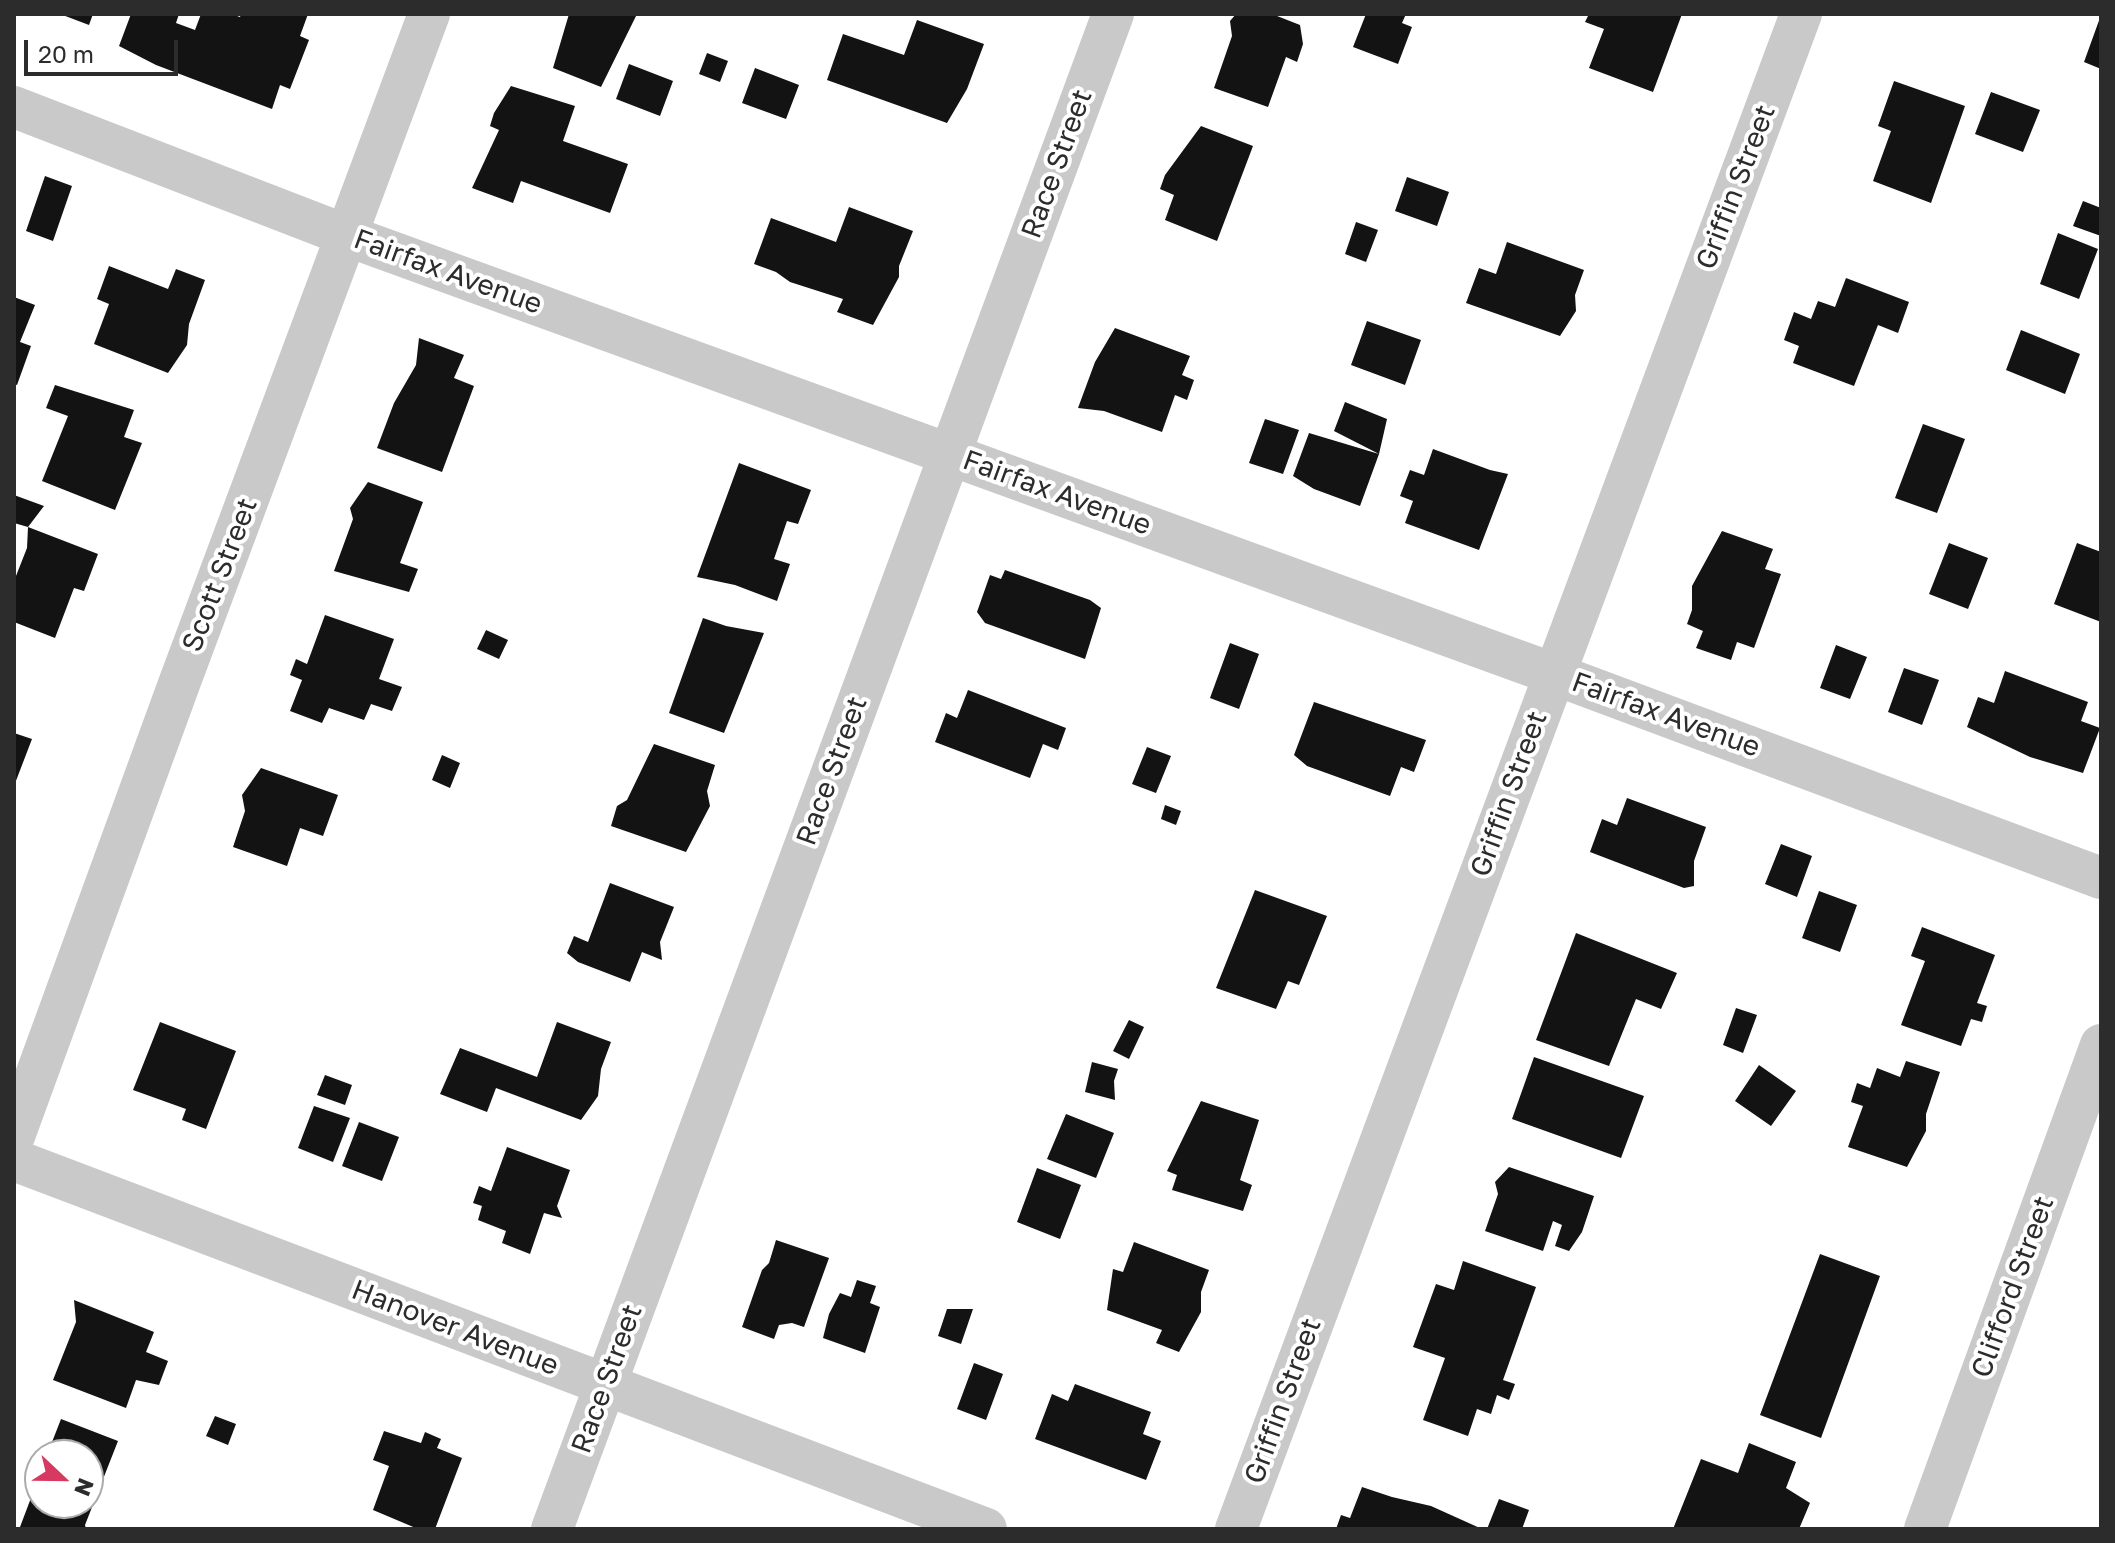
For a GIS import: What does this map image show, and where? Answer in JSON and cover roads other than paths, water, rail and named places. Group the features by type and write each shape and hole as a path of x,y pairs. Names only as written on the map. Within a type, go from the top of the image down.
{"street":[{"name":"Scott Street","path":"14,1136 429,14"},
{"name":"Race Street","path":"552,1529 1113,14"},
{"name":"Griffin Street","path":"1236,1529 1801,14"},
{"name":"Fairfax Avenue","path":"14,107 348,236 1554,674 2101,878"},
{"name":"Clifford Street","path":"1925,1529 2101,1045"},
{"name":"Hanover Avenue","path":"14,1160 986,1529"}]}
